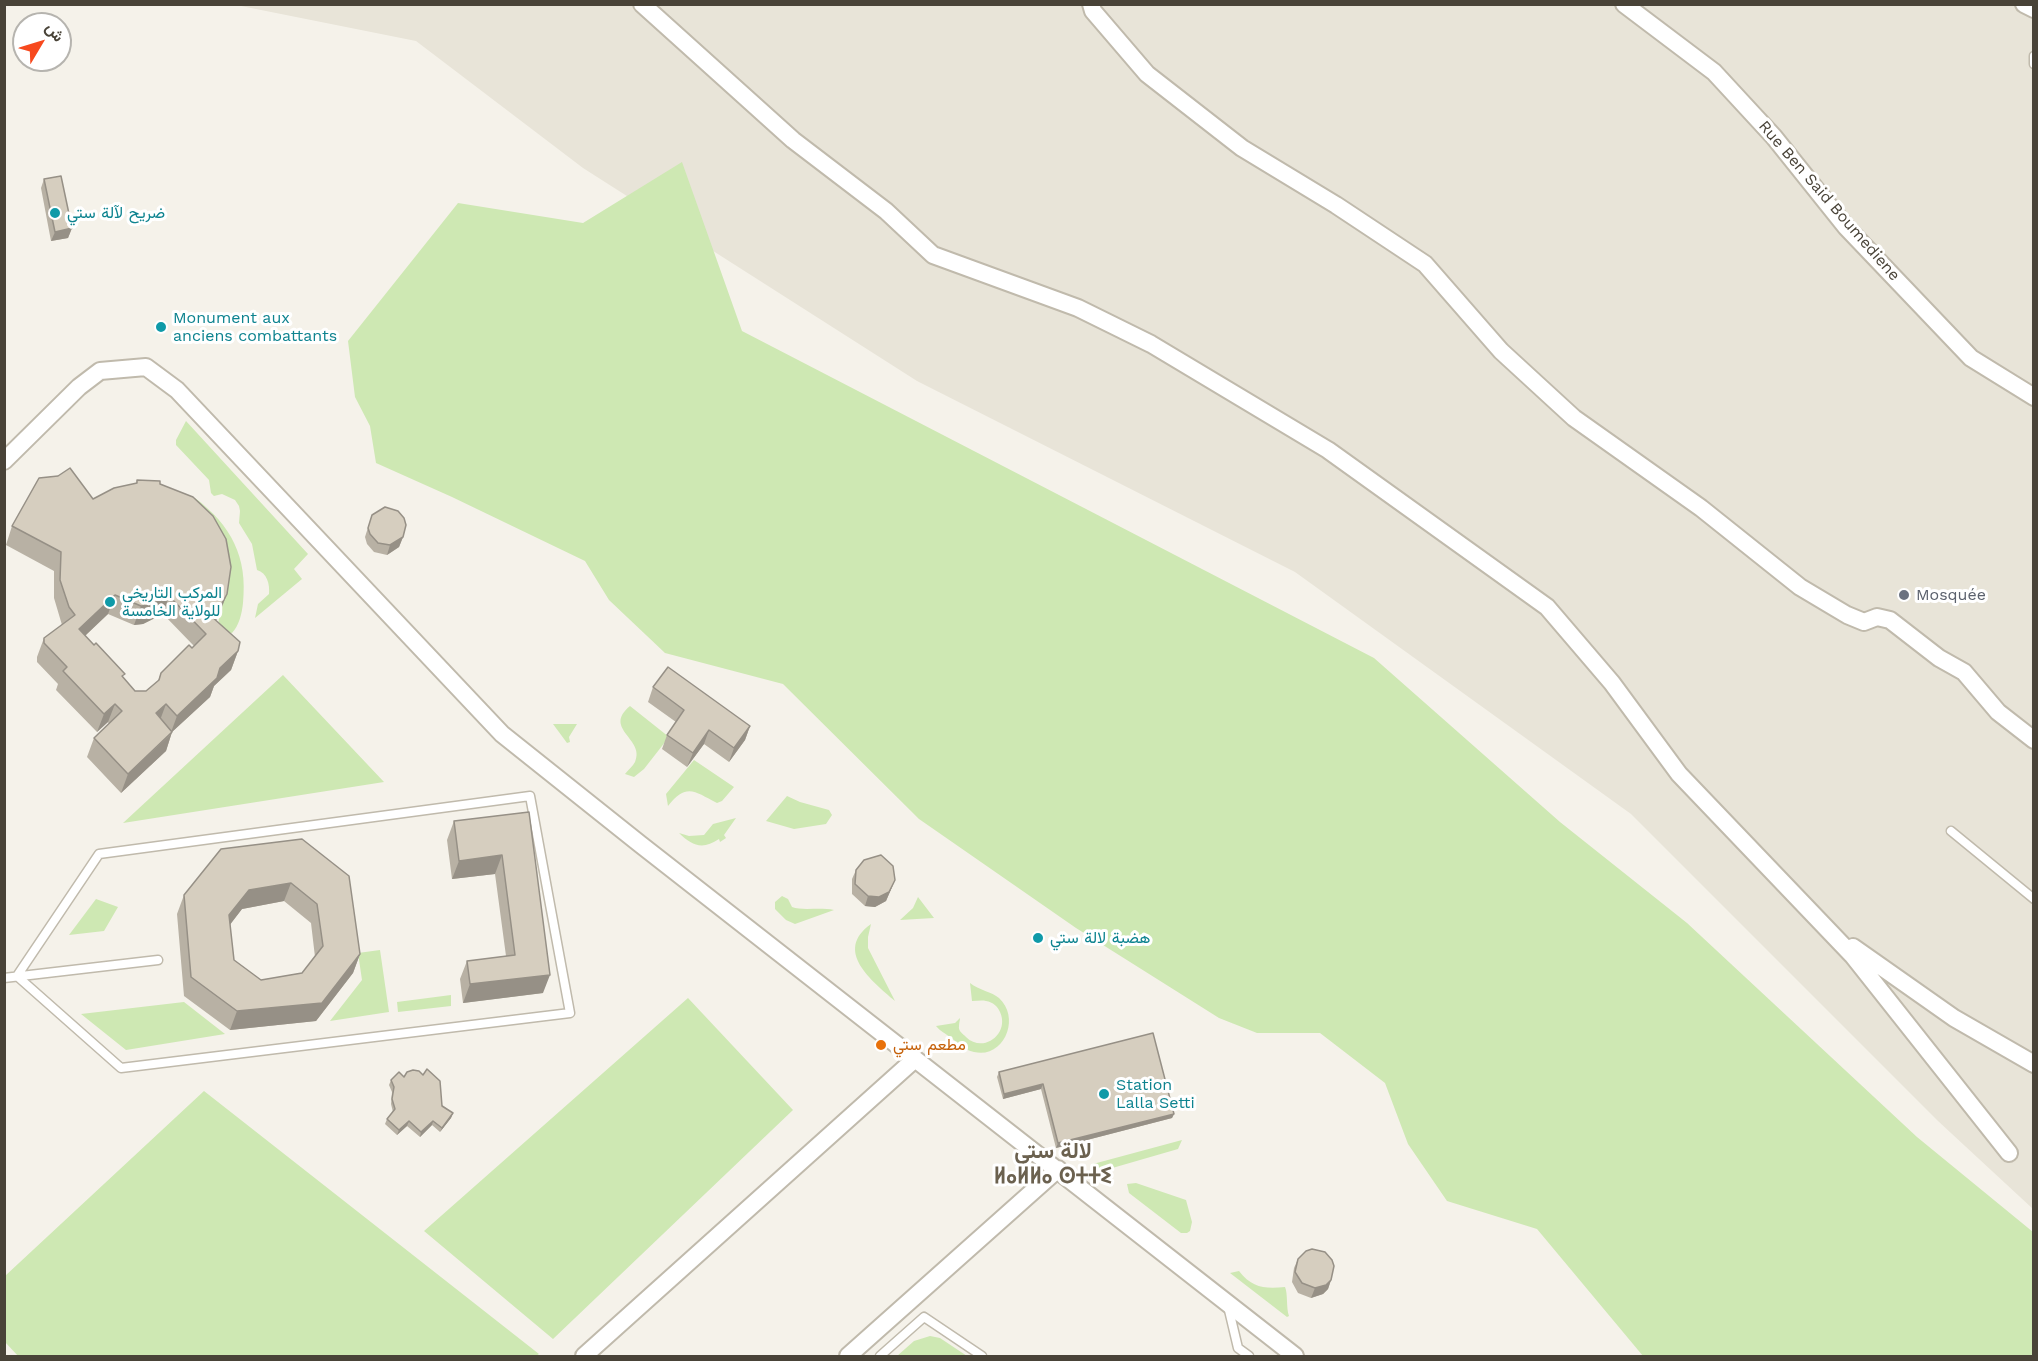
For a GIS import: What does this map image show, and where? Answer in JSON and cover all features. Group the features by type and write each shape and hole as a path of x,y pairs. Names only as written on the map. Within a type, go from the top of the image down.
{"street":[{"path":"642,4 793,140 886,211 933,255 1078,308 1151,344 1328,450 1547,607 1612,683 1679,774 1830,930 1900,1013 2009,1153"},
{"path":"1091,4 1093,11 1148,74 1242,148 1336,205 1425,264 1501,351 1574,418 1701,508 1800,587 1846,615 1864,622 1877,617 1890,620 1939,658 1964,672 1998,712 2034,740"},
{"name":"Rue Ben Said Boumediene","path":"1624,4 1714,72 1774,136 1846,227 1971,358 2034,397"},
{"path":"2024,4 2034,9"},
{"path":"4,461 79,387 100,371 146,367 177,390 502,734 1295,1356"},
{"path":"1830,930 1954,1018 2034,1064"},
{"path":"584,1356 915,1059"},
{"path":"848,1356 1058,1169"}],"lane":[{"path":"2034,56 2034,63"},
{"path":"530,796 570,1012 121,1068 17,976 99,854 530,796"},
{"path":"1952,831 2034,899"},
{"path":"4,978 158,960"},
{"path":"1228,1303 1238,1348 1249,1356"},
{"path":"880,1356 924,1317 982,1356"}],"shaded area":[{"path":"236,5 2033,5 2033,1209 1938,1121 1631,814 1295,572 917,381 583,168 416,41"}],"green space":[{"path":"682,162 742,331 1374,658 1560,822 1687,923 1917,1137 2033,1232 2033,1356 1643,1356 1537,1229 1447,1201 1408,1144 1385,1083 1320,1033 1257,1033 1219,1018 1076,928 919,819 783,684 665,653 609,600 585,561 376,463 370,426 355,397 348,341 458,203 583,223"},
{"path":"186,421 308,554 294,569 302,579 255,618 258,604 269,594 267,579 257,570 252,544 239,523 240,511 235,500 222,494 214,496 211,493 209,480 176,445 176,440"},
{"path":"195,498 218,519 234,543 240,557 244,586 243,603 240,619 232,633 226,632 218,625 224,585 183,514"},
{"path":"283,675 384,782 123,823"},
{"path":"630,706 669,737 644,769 634,777 625,774 634,764 637,754 622,728 621,721 623,714"},
{"path":"553,724 577,724 569,737 570,742 567,743"},
{"path":"694,760 734,787 722,801 717,803 691,791 681,794 668,806 666,794"},
{"path":"787,796 829,810 832,815 826,824 794,829 766,821"},
{"path":"736,818 724,835 726,838 720,842 719,839 708,845 693,844 679,833 689,836 704,835 713,824"},
{"path":"782,896 788,899 792,907 834,910 795,924 786,920 775,909 775,902"},
{"path":"918,897 934,918 900,920 913,908"},
{"path":"96,899 118,907 104,931 69,935"},
{"path":"871,924 868,948 895,1001 867,975 856,955 855,945 860,934"},
{"path":"380,950 389,1012 330,1021 362,980 358,953"},
{"path":"970,983 999,998 1009,1016 1009,1026 1001,1043 985,1053 967,1050 936,1026 955,1023 960,1018 961,1032 973,1042 980,1043 993,1039 998,1034 1002,1020 999,1010 989,1002 972,1001"},
{"path":"451,995 451,1006 398,1012 397,1002"},
{"path":"688,998 793,1110 553,1339 424,1231"},
{"path":"184,1002 225,1034 126,1050 81,1014"},
{"path":"204,1091 539,1354 536,1356 18,1356 5,1342 5,1276"},
{"path":"1182,1140 1178,1149 1102,1171 1093,1164"},
{"path":"1136,1183 1186,1200 1192,1222 1190,1231 1181,1233 1129,1193 1127,1184"},
{"path":"1239,1271 1249,1281 1259,1286 1285,1287 1289,1316 1287,1317 1230,1273"},
{"path":"930,1336 940,1338 967,1356 897,1356 914,1341"}],"building":[{"path":"61,176 72,228 55,232 44,179"},
{"path":"70,468 93,499 114,488 137,483 137,480 160,481 160,484 193,497 213,516 226,539 231,567 227,594 211,616 240,642 238,651 220,668 217,678 177,716 166,704 156,713 172,732 128,774 94,738 122,711 115,704 104,714 63,671 67,667 44,643 44,638 75,615 69,607 60,580 61,552 12,526 39,478 58,476","holes":["115,595 141,606 150,605 169,596 206,634 192,648 189,645 161,673 159,680 146,691 135,691 122,676 125,674 96,643 94,645 79,629"]},
{"path":"385,507 398,511 406,525 403,537 390,545 378,543 368,528 372,515"},
{"path":"668,667 750,726 734,748 709,730 693,753 667,735 684,710 653,687"},
{"path":"529,812 550,975 470,984 467,961 515,955 502,855 459,861 454,821"},
{"path":"302,839 349,876 360,954 322,1003 237,1011 191,977 184,895 221,849","holes":["291,883 317,904 323,946 302,973 261,980 234,960 229,915 249,890"]},
{"path":"881,855 893,866 895,880 889,892 879,897 868,896 855,884 856,870 864,860"},
{"name":"Station Lalla Setti","path":"1153,1033 1174,1114 1058,1143 1043,1084 1004,1094 999,1072"},
{"path":"427,1069 440,1081 442,1106 453,1113 442,1128 433,1121 421,1132 409,1121 399,1130 387,1119 395,1109 392,1099 394,1087 391,1080 399,1072 404,1077 407,1072 413,1070 423,1075"},
{"path":"1312,1249 1325,1252 1334,1266 1331,1280 1326,1285 1315,1288 1302,1283 1295,1272 1298,1259 1306,1251"}],"place":[{"name":"ضريح لآلة ستي","path":"55,213"},
{"name":"Monument aux anciens combattants","path":"161,327"},
{"name":"Mosquée","path":"1904,595"},
{"name":"المركب التاريخي للولاية الخامسة","path":"110,602"},
{"name":"هضبة لالة ستي","path":"1038,938"},
{"name":"مطعم ستي","path":"881,1045"},
{"name":"Station Lalla Setti","path":"1104,1094"}],"district":[{"name":"لالة ستي ⵍⴰⵍⵍⴰ ⵙⵜⵜⵉ","path":"1053,1164"}]}
